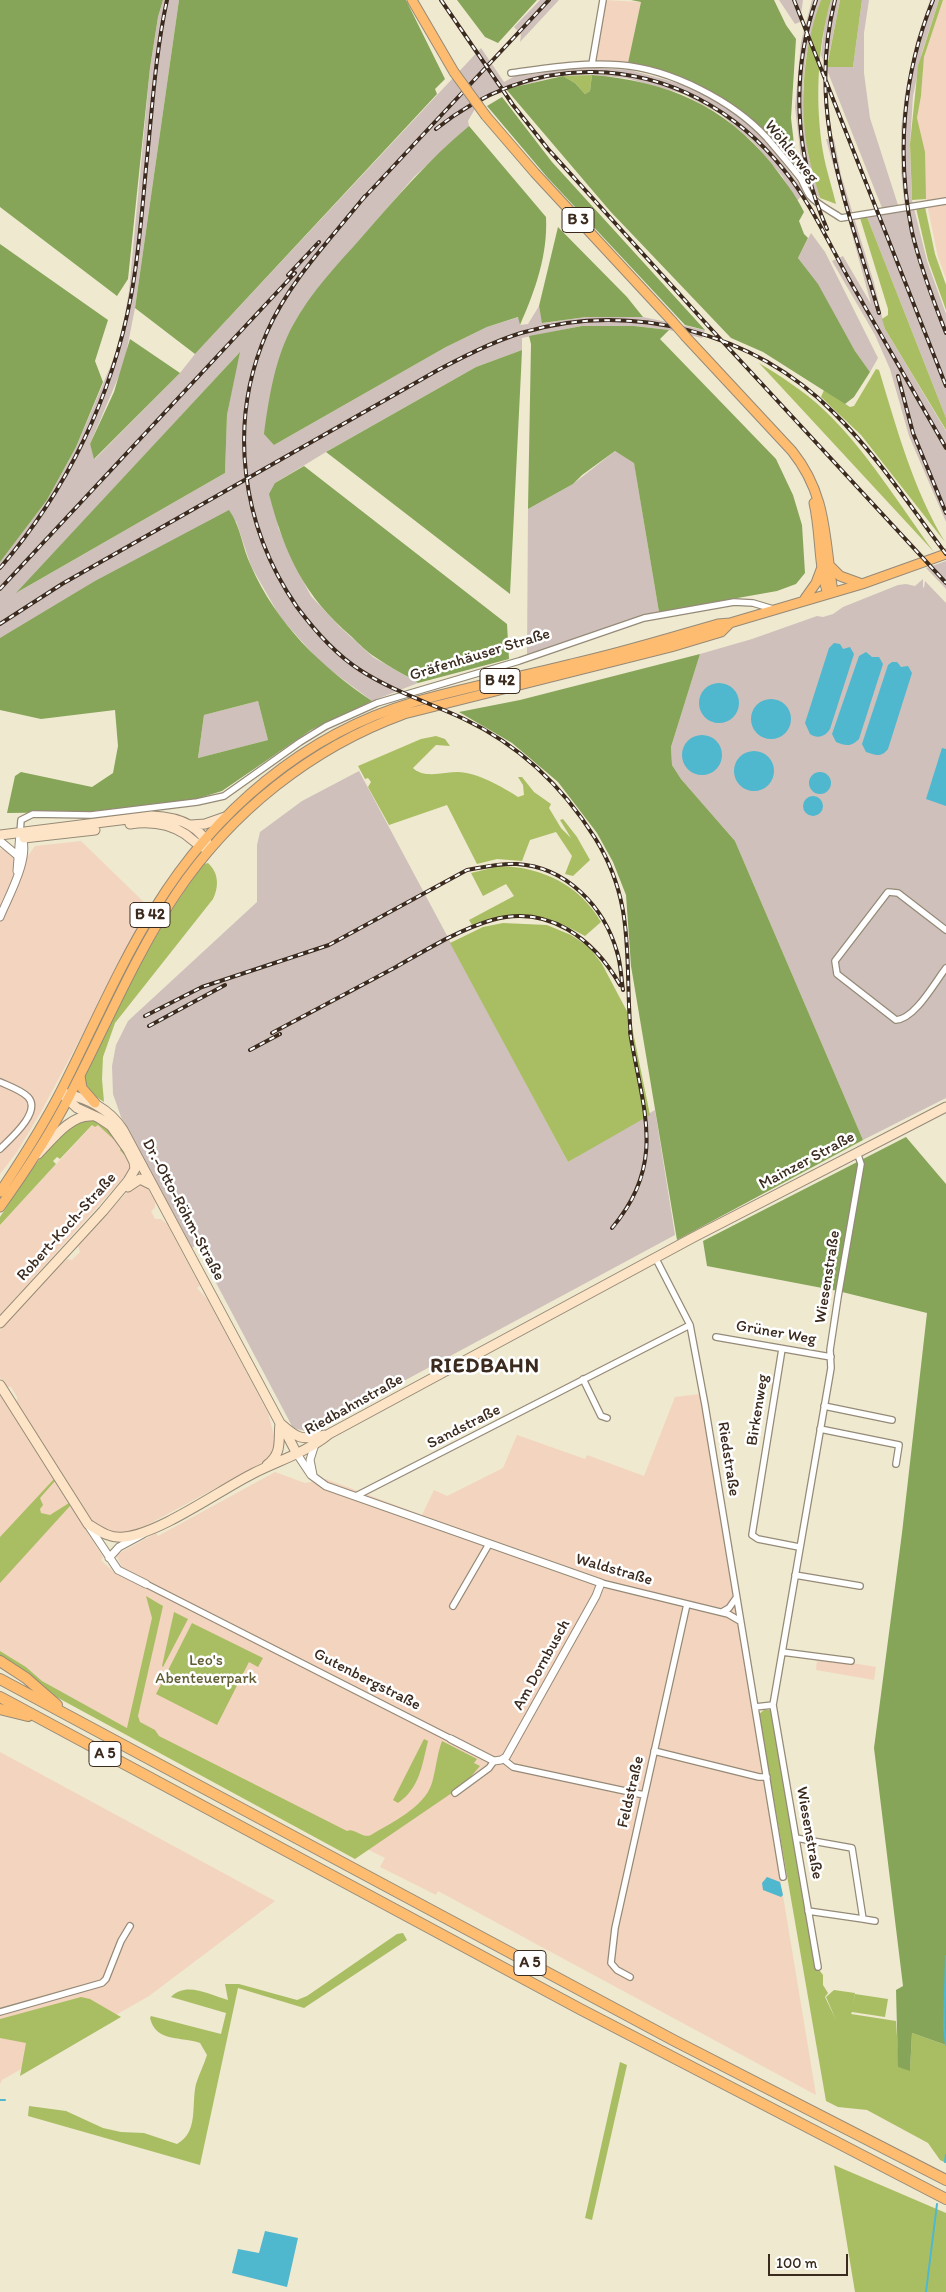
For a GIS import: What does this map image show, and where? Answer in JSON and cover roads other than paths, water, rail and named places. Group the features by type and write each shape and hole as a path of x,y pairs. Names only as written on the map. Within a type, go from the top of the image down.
{"highway":[{"path":"0,1662 26,1678 69,1716"},
{"name":"A 5","path":"0,1679 675,2041 946,2180"},
{"name":"A 5","path":"0,1697 580,2009 946,2199"},
{"path":"0,1709 43,1720"}],"main road":[{"name":"B 3","path":"412,0 454,72 486,116 535,173 783,441 805,479 814,502 831,593"},
{"path":"831,593 946,554"},
{"path":"804,600 826,566 840,576 862,584"},
{"name":"B 42","path":"0,1192 34,1141 135,942 167,888 202,842 224,817 263,782 302,754 342,731 412,702 606,656 718,624 730,623 831,593"},
{"name":"B 42","path":"0,1207 31,1161 69,1097 133,970 162,917 189,875 241,816 277,785 310,760 367,728 425,708 548,680 671,647 722,632 730,623"},
{"path":"0,841 144,816 167,817 191,825 205,824 224,817"},
{"path":"0,835 20,837 47,836 153,822 179,831 202,842 210,849"},
{"path":"191,825 202,842"},
{"path":"80,1075 82,1088 95,1103"},
{"name":"Dr.-Otto-Röhm-Straße","path":"60,1092 69,1097 95,1103 110,1114 121,1126 280,1423 300,1438 308,1439 329,1434"},
{"name":"Dr.-Otto-Röhm-Straße","path":"69,1097 77,1108 111,1126 124,1142 134,1162 134,1172"},
{"name":"Mainzer Straße","path":"683,1243 946,1107"},
{"path":"31,1161 57,1134 76,1120 86,1116 99,1118"},
{"name":"Robert-Koch-Straße","path":"0,1323 103,1211 134,1172"},
{"path":"103,1211 136,1180 143,1179 152,1186"},
{"name":"Riedbahnstraße","path":"88,1524 107,1535 118,1537 146,1532 256,1472 297,1454 329,1434 683,1243"},
{"path":"0,1385 88,1524"},
{"path":"280,1423 297,1454"},
{"path":"256,1472 273,1460 277,1454 280,1443 280,1423"}],"street":[{"path":"592,64 602,0"},
{"name":"Wöhlerweg","path":"511,73 592,64 638,68 681,82 706,93 738,113 766,138 800,179 810,196 841,218 946,201"},
{"name":"Gräfenhäuser Straße","path":"20,837 22,820 33,814 91,815 197,802 224,796 300,742 326,726 376,703 519,661 644,618 734,602 753,603 775,610"},
{"path":"20,858 29,844 47,836"},
{"path":"0,917 16,876 25,845 20,837"},
{"path":"0,841 20,858"},
{"path":"946,930 898,892 888,892 835,961 834,967 837,974 896,1020 904,1020 913,1012 946,968"},
{"path":"0,1082 24,1094 30,1099 32,1104 29,1118 0,1149"},
{"name":"Wiesenstraße","path":"818,1967 773,1705 824,1406 838,1297 861,1164 857,1152"},
{"path":"656,1259 690,1324"},
{"name":"Sandstraße","path":"355,1497 690,1324"},
{"name":"Riedstraße","path":"690,1324 783,1877"},
{"name":"Grüner Weg","path":"716,1337 831,1357"},
{"name":"Birkenweg","path":"782,1348 752,1535 758,1539 799,1547"},
{"path":"583,1379 601,1416 608,1418"},
{"path":"824,1406 892,1420"},
{"path":"820,1429 899,1445 896,1464"},
{"path":"314,1444 310,1460 314,1478"},
{"name":"Waldstraße","path":"297,1454 314,1478 326,1486 601,1582 722,1612 733,1616 741,1623"},
{"name":"Gutenbergstraße","path":"88,1524 120,1572 494,1760"},
{"path":"109,1558 119,1547 146,1532"},
{"path":"453,1606 489,1544"},
{"path":"795,1575 860,1586"},
{"name":"Am Dornbusch","path":"503,1759 510,1752 596,1596 601,1582"},
{"path":"722,1612 729,1608 736,1598"},
{"name":"Feldstraße","path":"630,1978 616,1970 611,1963 615,1928 687,1604"},
{"path":"782,1652 851,1661"},
{"path":"755,1707 773,1705"},
{"path":"654,1751 759,1778 767,1777"},
{"path":"455,1793 489,1768 494,1760 503,1759 514,1767 644,1795"},
{"path":"796,1838 852,1848 863,1919"},
{"path":"808,1911 875,1921"},
{"path":"0,2012 104,1981 121,1941 130,1926"}],"water":[{"path":"834,643 840,644 843,649 850,647 854,654 830,729 818,737 810,734 805,723 829,648"},
{"path":"866,652 872,657 879,657 883,664 859,739 851,745 836,742 832,734 859,656"},
{"path":"892,662 897,662 901,667 908,666 912,673 888,749 883,754 875,755 866,752 862,744 888,665"},
{"path":"719,683 733,689 739,703 733,717 719,723 705,717 699,703 705,689"},
{"path":"771,699 785,705 791,719 785,733 771,739 757,733 751,719 757,705"},
{"path":"706,735 713,738 719,744 722,755 721,763 713,772 706,775 698,775 691,772 683,763 682,751 685,744 694,736"},
{"path":"942,748 946,749 946,806 926,799"},
{"path":"750,751 758,751 765,754 771,760 774,771 771,782 765,788 758,791 750,791 743,788 737,782 734,775 734,767 737,760 743,754"},
{"path":"820,772 830,779 831,783 824,793 820,794 810,787 809,783 816,773"},
{"path":"809,796 817,796 823,802 823,810 817,816 809,816 803,810 803,802"},
{"path":"767,1877 780,1882 783,1895 781,1897 763,1890 762,1883"},
{"path":"265,2231 298,2238 287,2287 232,2273 238,2249 259,2253"}],"waterway":[{"path":"946,1956 944,2027 946,2045"},
{"path":"0,2100 5,2100"},
{"path":"945,2162 946,2155"},
{"path":"926,2292 937,2204"}],"railway":[{"path":"0,568 46,507 84,441 99,406 123,333 136,264 152,105 167,0"},
{"path":"441,0 513,105 548,149 711,329 946,583"},
{"path":"361,201 549,0"},
{"path":"794,0 946,386"},
{"path":"816,0 802,58 800,116 808,173 827,229"},
{"path":"835,0 827,42 825,82 828,120 834,159 844,197 879,313"},
{"path":"933,0 915,56 909,85 905,115 904,173 907,203 915,245 946,333"},
{"path":"436,129 453,116 490,95 530,80 550,75 571,73 621,74 648,79 699,99 723,113 765,149 784,170 803,196 946,448"},
{"path":"365,196 287,295 267,332 255,367 247,402 244,438 246,473 252,508 263,543 278,576 297,607 318,633 342,657 385,684 464,719 503,741 538,769 582,819 595,838 608,863 623,911 628,959 631,1037"},
{"path":"288,275 319,242"},
{"path":"0,589 295,273"},
{"path":"0,624 62,584 438,370 489,345 521,333 562,324 604,320 647,322 688,330 728,343 766,361 801,384 833,412 864,445 946,554"},
{"path":"898,376 913,433 946,513"},
{"path":"145,1016 202,987 329,945 467,870 504,864 535,867 551,873 567,881 593,905 611,935 619,961 623,990"},
{"path":"272,1033 455,935 479,924 513,916 532,917 550,921 567,929 597,953 620,985"},
{"path":"149,1026 225,985"},
{"path":"612,1228 629,1204 640,1180 645,1157 644,1110 630,1032"},
{"path":"250,1050 280,1034"}],"district":[{"name":"RIEDBAHN","path":"485,1367"}],"park label":[{"name":"Leo's Abenteuerpark","path":"206,1670"}]}
